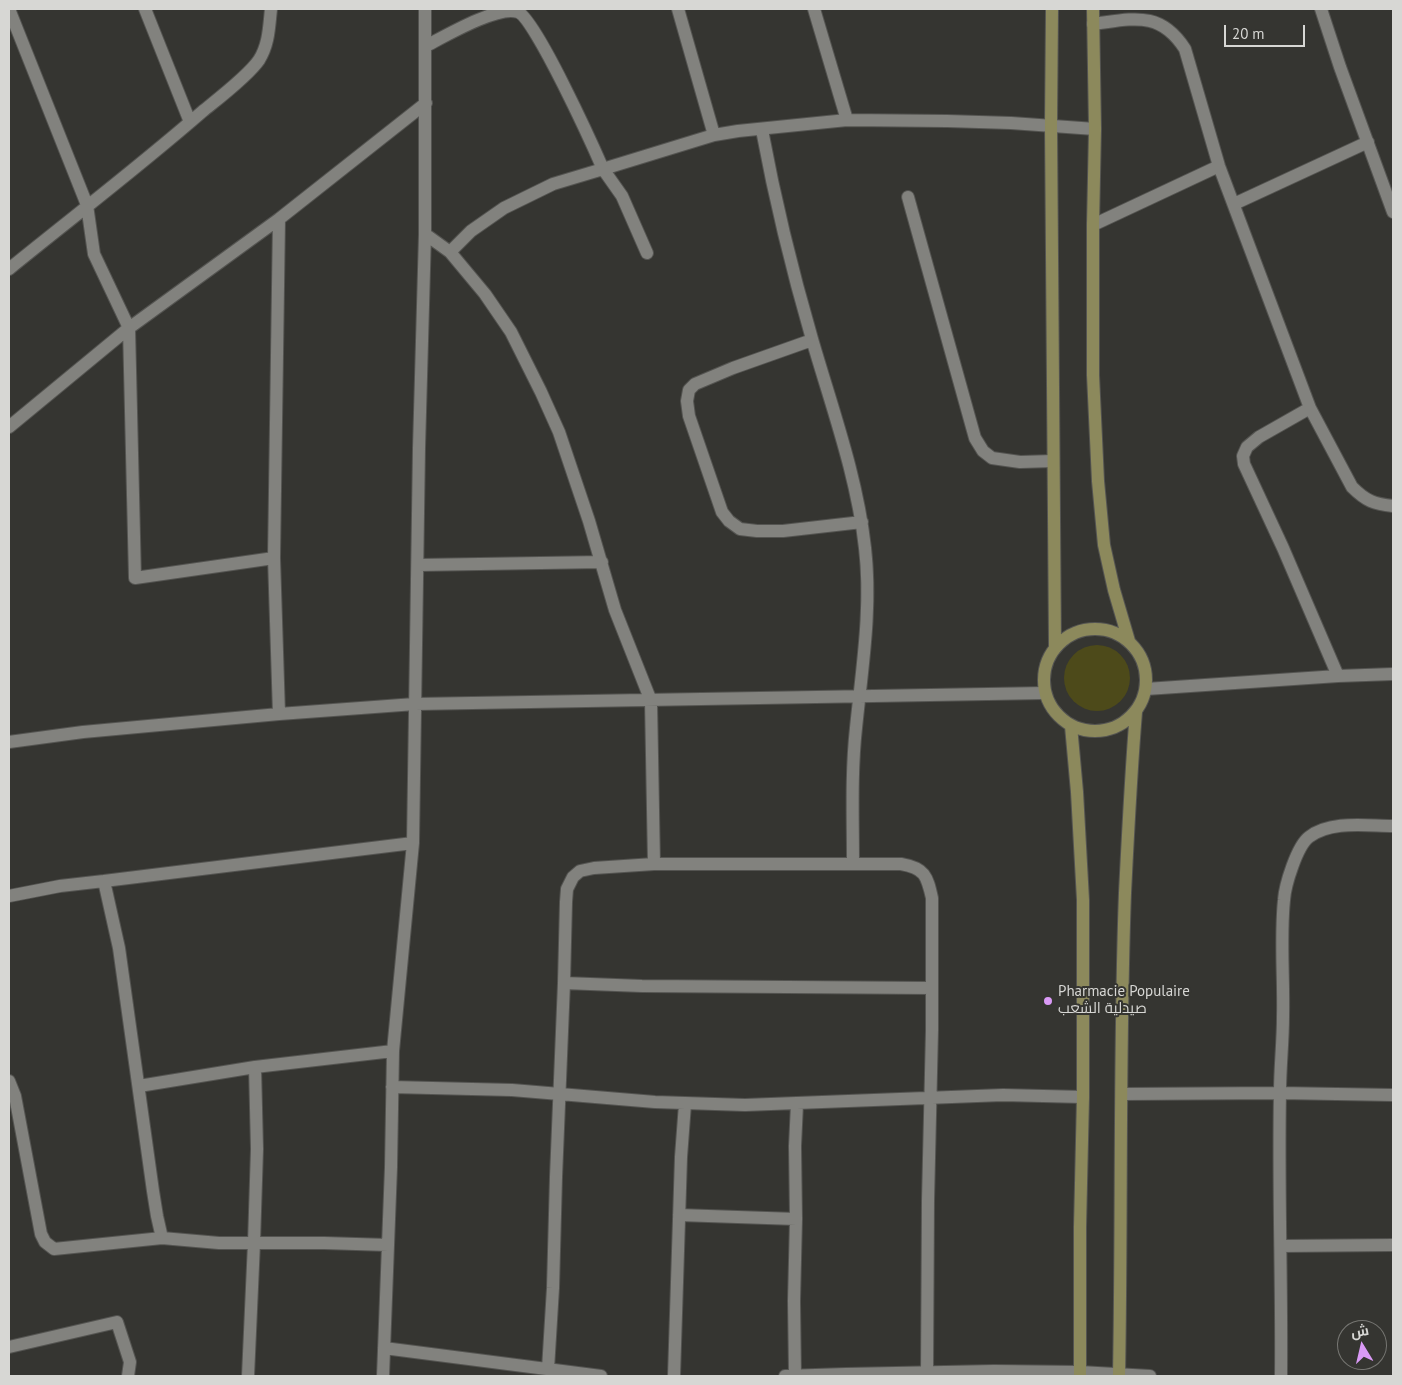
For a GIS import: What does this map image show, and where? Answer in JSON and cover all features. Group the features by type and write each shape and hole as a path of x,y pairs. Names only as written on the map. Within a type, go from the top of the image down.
{"main road":[{"path":"1052,9 1051,125 1055,647"},
{"path":"1092,9 1094,129 1093,375 1098,481 1104,545 1114,590 1129,641"},
{"path":"1083,630 1107,630 1115,632 1129,641 1138,651 1144,663 1147,676 1146,689 1136,712 1122,724 1105,730 1087,731 1070,726 1054,712 1045,692 1043,681 1045,668 1055,647 1068,636 1083,630"},
{"path":"1119,1375 1125,894 1136,712"},
{"path":"1070,726 1077,792 1083,900 1080,1374"}],"street":[{"path":"9,9 87,205 94,254 129,328 135,578 274,558"},
{"path":"146,9 190,122"},
{"path":"9,269 190,122 248,72 258,61 265,48 271,9"},
{"path":"383,1376 393,1051 413,843 425,234 425,9"},
{"path":"678,9 714,135"},
{"path":"814,9 847,120"},
{"path":"1321,9 1393,212"},
{"path":"426,46 492,14 510,11 519,12 530,24 564,85 603,169 622,196 647,254"},
{"path":"1093,24 1142,19 1156,22 1168,28 1178,37 1185,48 1219,166 1310,408 1352,488 1363,498 1381,505 1393,506"},
{"path":"9,427 129,328 278,219 426,103"},
{"path":"450,252 471,230 504,208 553,184 714,135 847,120 947,121 1051,125 1094,129"},
{"path":"762,130 774,192 794,274 843,445 862,522 868,583 867,616 856,730 853,864"},
{"path":"1234,204 1368,142"},
{"path":"1093,226 1219,166"},
{"path":"908,197 975,438 983,451 992,458 1020,462 1054,461"},
{"path":"278,219 274,558 279,714"},
{"path":"425,234 450,252 485,294 511,332 559,432 602,562 615,610 651,701 654,864"},
{"path":"812,340 733,368 695,384 689,390 687,401 689,416 722,512 728,522 740,529 757,532 862,522"},
{"path":"1310,408 1259,438 1247,447 1243,456 1244,464 1283,548 1338,676"},
{"path":"418,565 602,562"},
{"path":"1146,689 1393,674"},
{"path":"9,742 83,732 415,704 1045,692"},
{"path":"1281,1376 1280,1093 1283,1015 1281,941 1284,898 1298,851 1308,838 1328,828 1346,825 1393,826"},
{"path":"9,896 104,880 413,843"},
{"path":"548,1369 553,1288 566,902 567,889 573,877 580,871 594,868 654,864 901,864 923,872 928,881 932,898 927,1374"},
{"path":"104,880 120,948 153,1191 162,1238"},
{"path":"564,983 642,986 932,988"},
{"path":"139,1086 255,1067 393,1051"},
{"path":"248,1376 257,1149 255,1067"},
{"path":"9,1081 15,1096 41,1234 45,1242 54,1249 162,1238 219,1243 388,1245"},
{"path":"392,1087 512,1090 685,1104 745,1105 1002,1095 1083,1097"},
{"path":"1122,1094 1280,1093 1393,1096"},
{"path":"674,1376 680,1157 685,1104"},
{"path":"797,1104 794,1301 790,1376 927,1374 1150,1376"},
{"path":"679,1216 796,1219"},
{"path":"1280,1246 1393,1245"},
{"path":"9,1347 118,1322 130,1362 128,1376"},
{"path":"384,1348 601,1376"}],"shaded area":[{"path":"1097,645 1109,648 1120,655 1127,666 1130,678 1127,690 1120,701 1109,708 1097,711 1085,708 1074,701 1067,690 1064,678 1067,666 1074,655 1085,648"}],"place":[{"name":"Pharmacie Populaire صيدلية الشعب","path":"1048,1001"}]}
